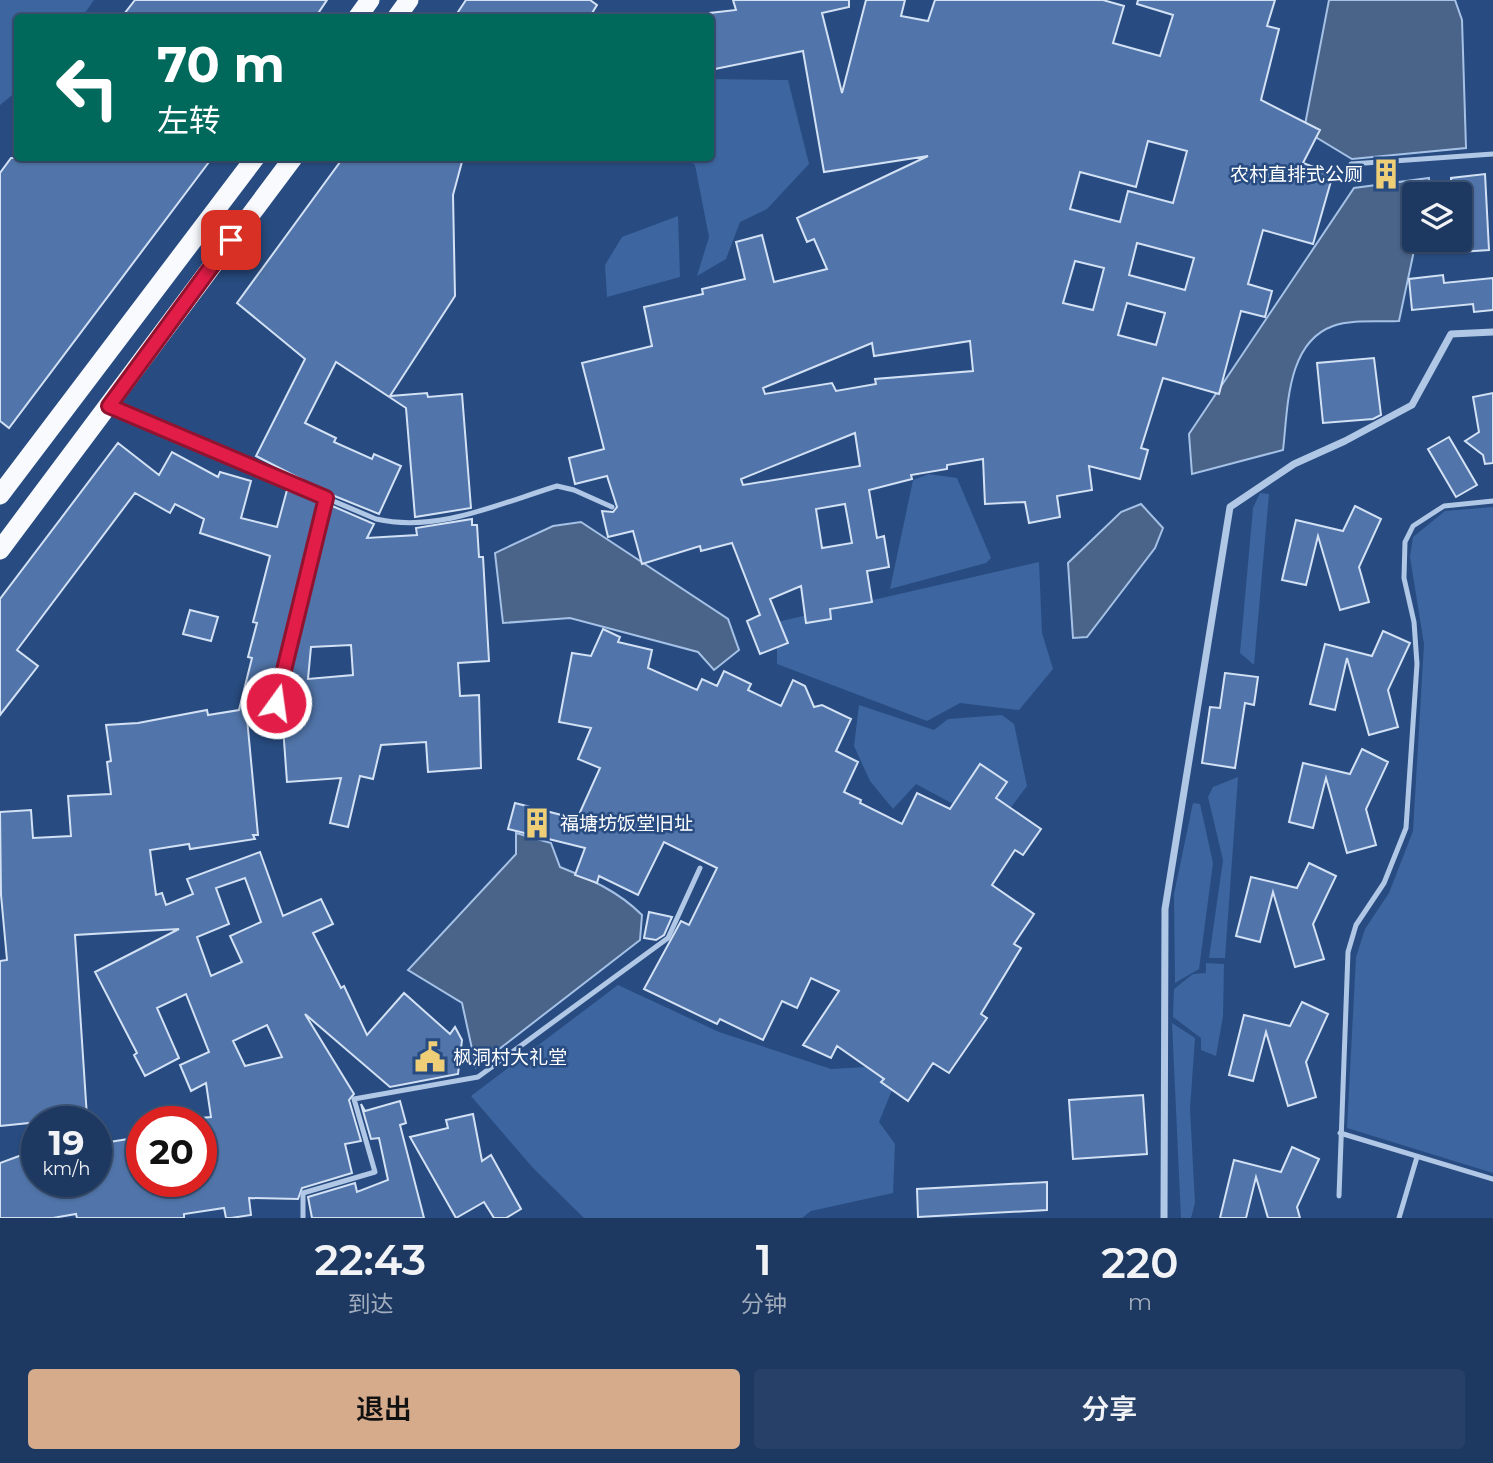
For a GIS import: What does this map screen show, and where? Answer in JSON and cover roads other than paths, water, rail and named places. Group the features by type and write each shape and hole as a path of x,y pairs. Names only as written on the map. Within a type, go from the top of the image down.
{"highway":[{"path":"0,495 253,161"},
{"path":"0,550 291,161"}],"street":[{"path":"1164,1218 1166,909 1230,507 1294,464 1345,441 1412,405 1451,334 1493,332"}],"lane":[{"path":"1351,164 1493,154"},
{"path":"109,406 376,519 398,524 432,524 557,486 574,490 612,507"},
{"path":"276,703 326,498"},
{"path":"1339,1196 1339,1133 1348,952 1356,925 1384,883 1406,828 1418,664 1414,622 1404,578 1405,542 1413,526 1444,506 1493,502"},
{"path":"303,1218 303,1193 375,1172 354,1099 478,1077 668,938 701,868"},
{"path":"1339,1133 1493,1180"},
{"path":"1399,1218 1417,1157"}],"place":[{"name":"农村直排式公厕","path":"1386,174"},
{"name":"福塘坊饭堂旧址","path":"537,823"},
{"name":"枫洞村大礼堂","path":"430,1057"}]}
